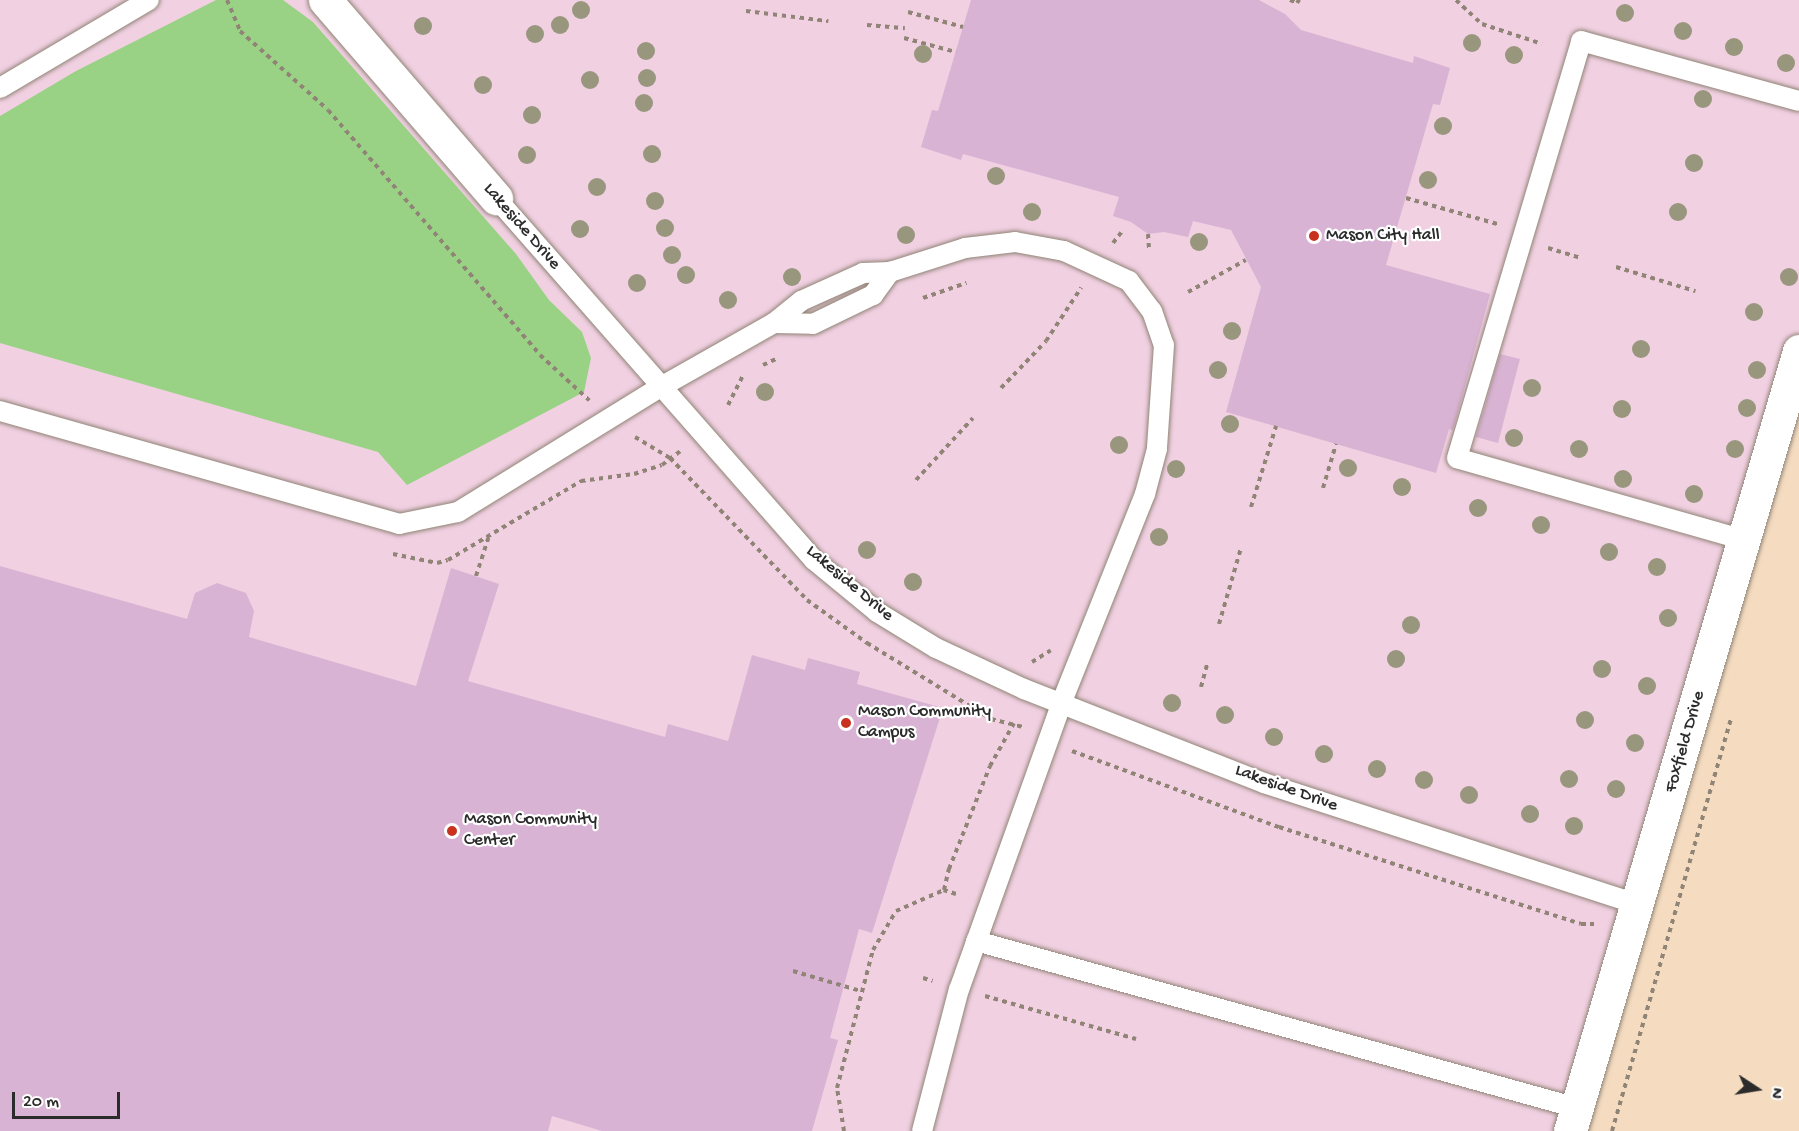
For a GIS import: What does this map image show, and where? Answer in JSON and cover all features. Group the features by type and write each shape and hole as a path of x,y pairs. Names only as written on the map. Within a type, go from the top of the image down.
{"street":[{"name":"Lakeside Drive","path":"325,0 496,198"},
{"name":"Foxfield Drive","path":"1574,1120 1639,905 1799,351"}],"lane":[{"path":"0,88 149,0"},
{"path":"1744,540 1457,458 1581,41 1799,101"},
{"name":"Lakeside Drive","path":"496,198 659,388 704,431 814,560 877,612 936,648 1024,689 1264,783 1639,905"},
{"path":"0,411 399,524 458,512 659,388 774,323 801,300 863,273 890,272 965,248 1015,242 1064,251 1129,282 1152,311 1164,345 1157,449 1144,494 1062,702 959,989 922,1131"},
{"path":"976,941 1574,1120"}],"path":[{"path":"226,0 240,31 328,110 540,355 576,389"},
{"path":"1290,0 1297,3 1299,0"},
{"path":"1456,0 1482,24 1542,45"},
{"path":"746,11 828,21"},
{"path":"908,12 963,27"},
{"path":"867,26 905,28"},
{"path":"904,38 956,52"},
{"path":"1406,198 1497,224"},
{"path":"1113,243 1123,230"},
{"path":"1148,234 1149,248"},
{"path":"1536,245 1580,258"},
{"path":"1188,292 1246,260"},
{"path":"1616,267 1695,291"},
{"path":"1001,388 1046,341 1084,282"},
{"path":"923,298 966,283"},
{"path":"758,368 776,359"},
{"path":"728,405 740,376 752,371"},
{"path":"916,480 973,418"},
{"path":"1251,507 1276,426"},
{"path":"1323,488 1336,444"},
{"path":"476,576 488,537"},
{"path":"1219,624 1241,548"},
{"path":"1032,662 1055,647"},
{"path":"1201,687 1207,665"},
{"path":"1612,1131 1732,712"},
{"path":"944,890 967,818 1014,723"},
{"path":"1071,750 1279,827 1581,924 1598,925"},
{"path":"844,1131 837,1088 873,950 896,911 944,890 956,894"},
{"path":"793,971 861,992"},
{"path":"981,995 1136,1038"}],"shaded area":[{"name":"Mason Community Campus","path":"0,0 1799,0 1799,351 1571,1131 0,1131"}],"green space":[{"path":"216,0 283,0 313,22 516,254 549,300 582,332 591,358 584,392 407,485 378,452 0,343 0,116 76,71"}],"building":[{"name":"Mason City Hall","path":"971,0 1259,0 1285,14 1301,30 1413,63 1414,56 1450,68 1440,105 1433,104 1386,265 1490,294 1453,430 1449,429 1436,473 1226,412 1261,287 1231,230 1193,221 1188,237 1164,232 1148,234 1131,222 1113,216 1119,197 963,154 961,160 921,147 932,110 938,111"},
{"path":"1500,354 1520,359 1498,443 1476,437"},
{"name":"Mason Community Center","path":"0,566 187,619 195,593 217,583 246,593 254,611 249,637 416,686 451,568 499,584 468,681 665,737 668,724 728,741 752,655 805,670 808,658 860,672 857,684 943,708 872,933 859,929 830,1038 838,1040 812,1131 602,1131 552,1116 548,1131 0,1131"}],"place":[{"name":"Mason City Hall","path":"1314,236"},
{"name":"Mason Community Campus","path":"846,723"},
{"name":"Mason Community Center","path":"452,831"}]}
